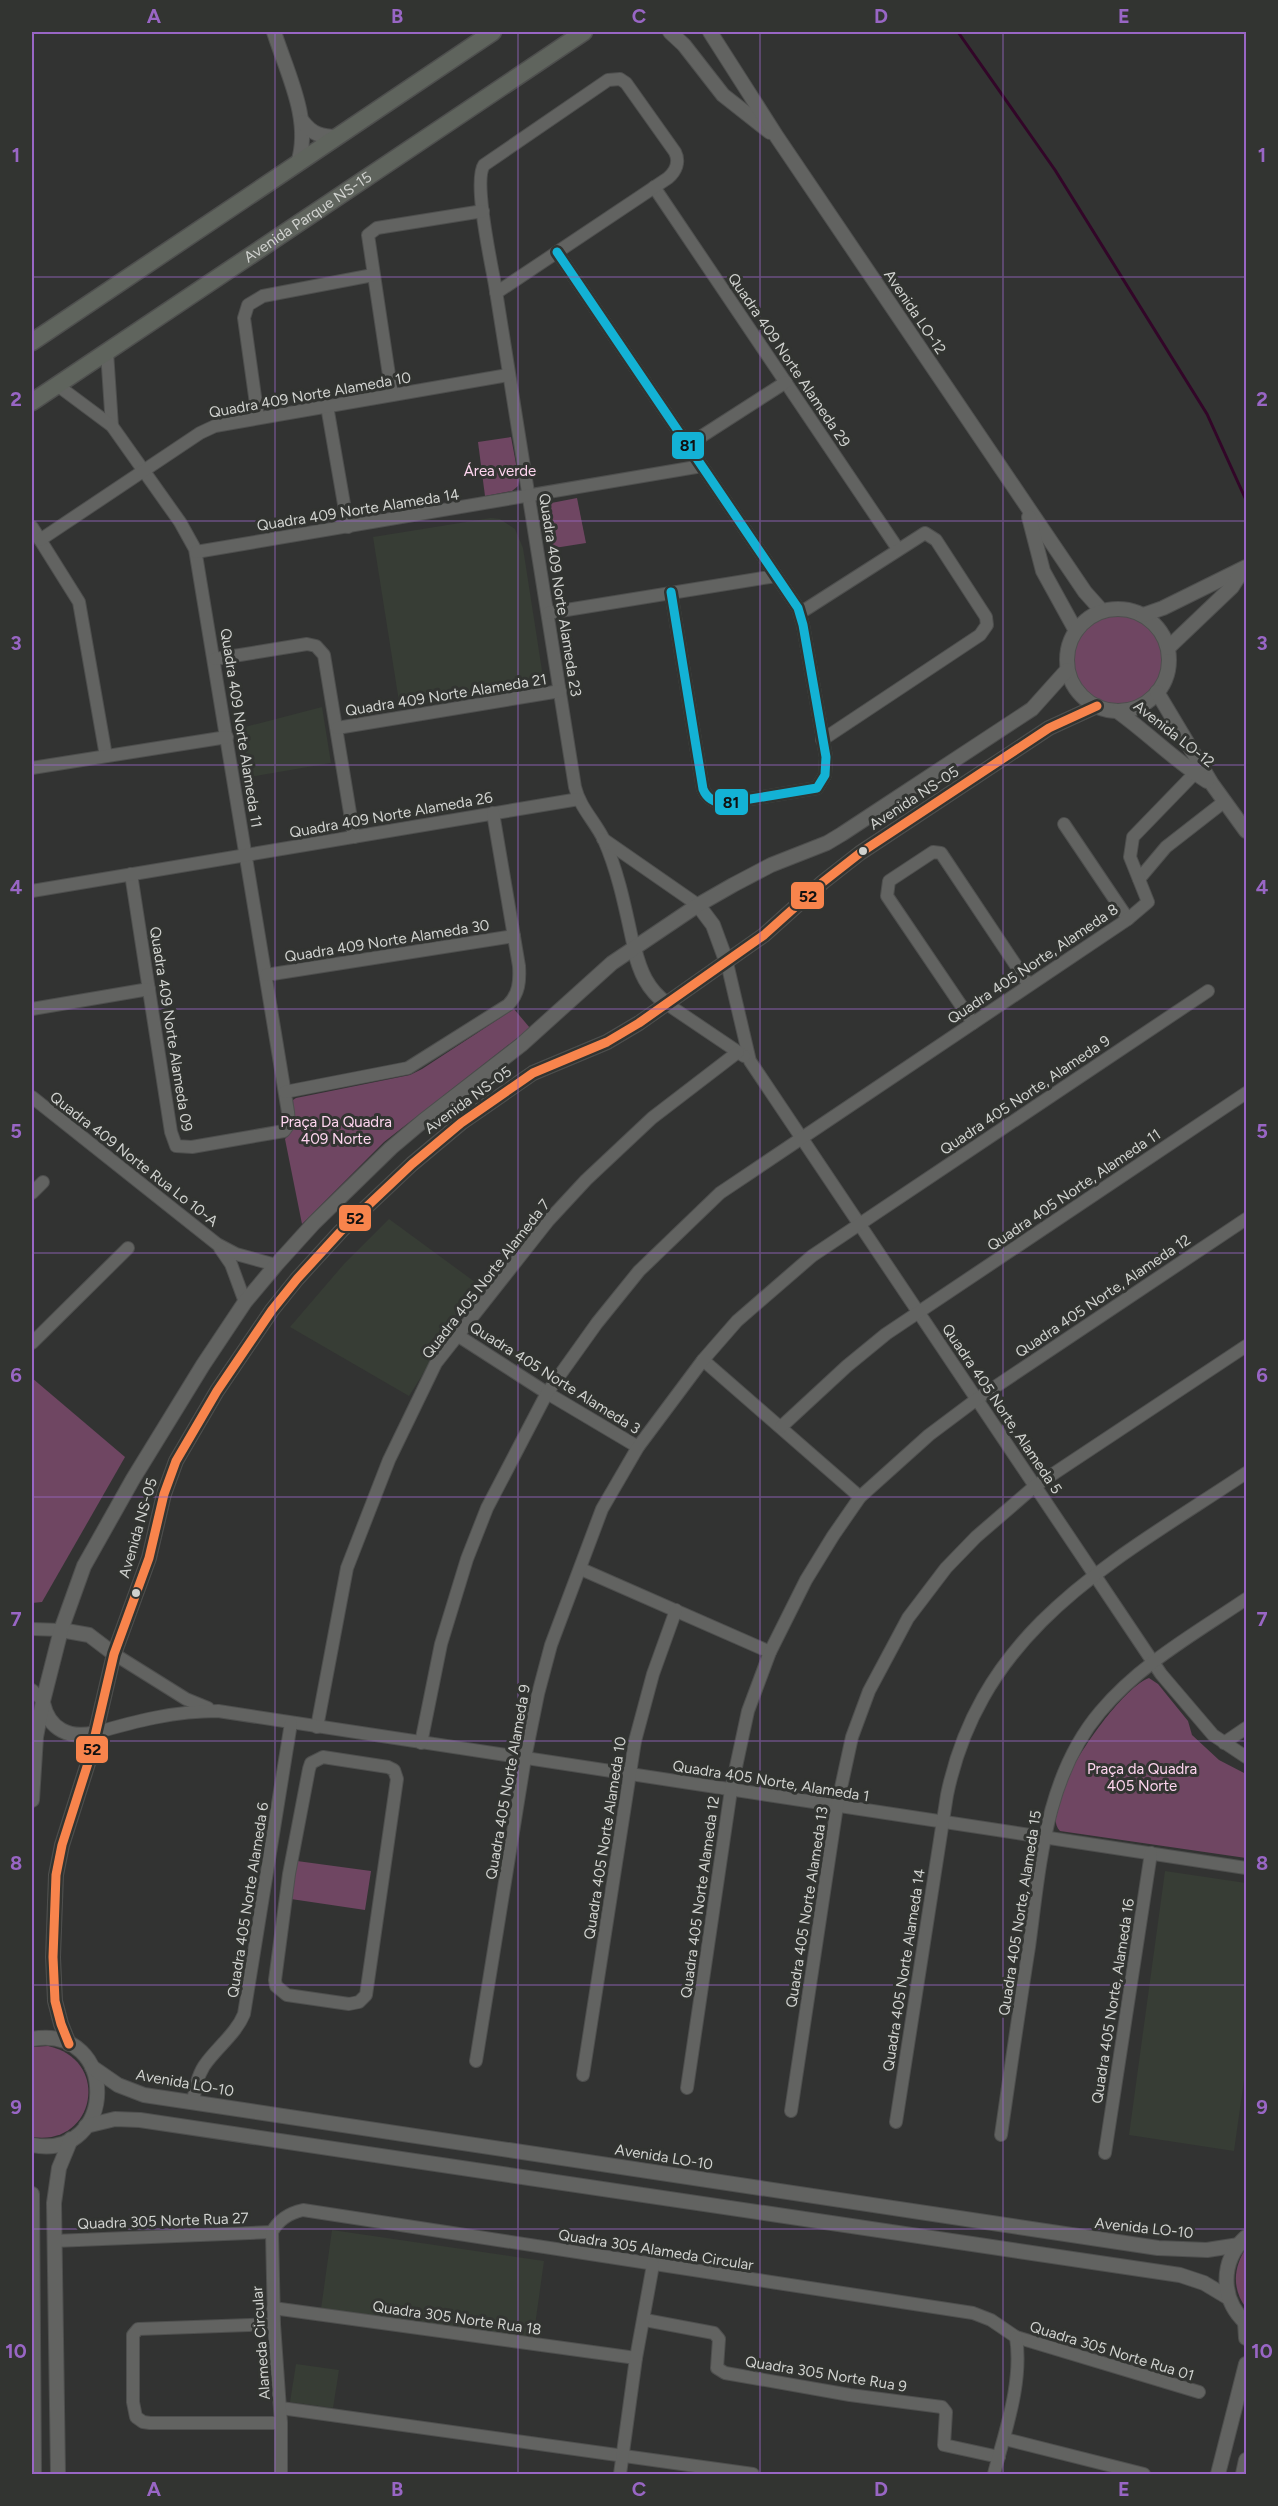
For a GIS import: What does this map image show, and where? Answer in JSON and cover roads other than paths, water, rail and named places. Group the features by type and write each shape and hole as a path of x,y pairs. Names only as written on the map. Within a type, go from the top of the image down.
{"main road":[{"path":"32,342 493,32"},
{"name":"Avenida Parque NS-15","path":"32,402 584,32"}],"street":[{"path":"274,32 303,122 298,163"},
{"name":"Avenida LO-12","path":"670,32 684,45 723,95 743,113 777,136"},
{"name":"Avenida LO-12","path":"710,32 777,136 1084,592 1102,611"},
{"name":"Quadra 409 Norte Alameda 23","path":"634,948 624,904 603,839 579,798 508,375 483,210 480,172 484,165 608,80 617,78 624,82 675,152 677,163 672,175 654,187"},
{"path":"303,122 321,136 337,137"},
{"path":"496,293 654,187"},
{"name":"Quadra 409 Norte Alameda 29","path":"654,187 898,549"},
{"path":"392,395 368,242 370,232 377,228 483,210"},
{"path":"557,252 800,613 826,765 824,779 818,787 726,803 712,800 703,789 671,592"},
{"path":"258,418 245,326 246,309 251,302 263,296 373,275"},
{"path":"107,352 112,426"},
{"name":"Quadra 409 Norte Alameda 10","path":"40,540 206,429 223,423 508,375"},
{"path":"688,445 786,382"},
{"name":"Quadra 409 Norte Alameda 11","path":"57,386 112,426 189,536 196,552 289,1117 287,1127"},
{"path":"327,406 348,527"},
{"name":"Quadra 409 Norte Alameda 14","path":"196,552 702,466"},
{"name":"Avenida LO-12","path":"1027,507 1043,570 1076,631"},
{"path":"32,526 79,602 106,756"},
{"path":"800,613 919,535 928,534 936,540 982,610 987,625 980,634 822,740"},
{"path":"1143,615 1245,568"},
{"path":"1168,648 1232,587 1245,568"},
{"path":"548,614 776,576"},
{"path":"1123,609 1143,615 1154,624 1168,648 1167,671 1157,692 1146,702 1132,709 1117,711 1089,702 1077,690 1067,670 1069,644 1076,631 1087,619 1102,611 1123,609"},
{"path":"215,659 307,644 316,646 324,655 354,837"},
{"name":"Avenida NS-05","path":"32,1800 36,1737 61,1630 76,1586 106,1524 189,1387 245,1302 314,1223 391,1148 521,1046 595,976 698,905 757,871 827,843 842,834 1032,709 1067,670"},
{"name":"Quadra 409 Norte Alameda 21","path":"337,728 560,691"},
{"name":"Avenida LO-12","path":"1157,692 1212,784 1246,831"},
{"name":"Avenida NS-05","path":"92,2067 82,2054 69,2044 55,2001 54,1890 62,1845 90,1757 114,1654 148,1558 164,1494 176,1461 247,1346 297,1279 383,1191 461,1123 526,1077 620,1035 727,963 776,926 823,882 860,854 1049,728 1097,706"},
{"name":"Avenida LO-12","path":"1117,711 1212,784"},
{"path":"32,768 227,737"},
{"name":"Quadra 405 Norte, Alameda 8","path":"421,1743 441,1644 467,1559 487,1508 547,1392 597,1323 639,1271 720,1193 1128,918 1148,902 1130,857 1133,837 1195,773"},
{"name":"Quadra 409 Norte Alameda 26","path":"32,891 579,798"},
{"path":"1140,879 1166,847 1224,801"},
{"path":"285,1092 408,1068 508,1005 516,995 519,976 493,813"},
{"path":"1064,824 1128,918"},
{"name":"Quadra 409 Norte Alameda 23","path":"603,839 698,905"},
{"path":"973,1023 887,896 889,881 933,852 941,853 1029,985"},
{"name":"Quadra 409 Norte Alameda 09","path":"131,874 171,1132 176,1146 192,1148 274,1135 284,1131 287,1127"},
{"path":"698,905 709,917 727,963 750,1060"},
{"name":"Quadra 409 Norte Alameda 30","path":"266,975 513,936"},
{"path":"634,948 645,981 657,997 750,1060"},
{"path":"32,1009 149,988"},
{"name":"Quadra 405 Norte, Alameda 9","path":"860,1224 1208,991"},
{"name":"Quadra 405 Norte Alameda 7","path":"317,1727 347,1568 389,1460 436,1363 548,1221 586,1180 652,1118 738,1052"},
{"name":"Quadra 405 Norte, Alameda 5","path":"750,1060 1153,1662 1194,1715 1224,1743 1246,1757"},
{"name":"Quadra 405 Norte, Alameda 11","path":"781,1427 847,1366 886,1334 1246,1093"},
{"name":"Quadra 409 Norte Rua Lo 10-A","path":"32,1097 217,1244 236,1254 276,1265"},
{"path":"32,1192 43,1182"},
{"name":"Quadra 405 Norte, Alameda 12","path":"977,1399 1246,1219"},
{"name":"Quadra 405 Norte Alameda 9","path":"476,2061 525,1758 538,1694 551,1645 602,1509 638,1446 703,1360 736,1321 812,1256 860,1224"},
{"name":"Quadra 409 Norte Rua Lo 10-A","path":"217,1244 231,1264 245,1302"},
{"path":"32,1343 128,1248"},
{"name":"Quadra 405 Norte Alameda 3","path":"457,1335 638,1446"},
{"name":"Quadra 405 Norte Alameda 13","path":"791,2110 837,1806 849,1750 860,1713 881,1666 908,1618 956,1557 1035,1486 1246,1346"},
{"path":"703,1360 860,1497"},
{"name":"Quadra 405 Norte Alameda 12","path":"687,2088 732,1790 748,1711 770,1652 806,1580 860,1497 928,1435 977,1399"},
{"name":"Quadra 405 Norte Alameda 14","path":"896,2122 942,1822 958,1752 975,1713 994,1678 1034,1627 1094,1574 1246,1473"},
{"path":"580,1569 770,1652"},
{"name":"Quadra 405 Norte, Alameda 15","path":"1001,2135 1045,1837 1060,1780 1081,1739 1108,1702 1153,1662 1246,1599"},
{"name":"Quadra 405 Norte Alameda 10","path":"583,2075 629,1774 642,1711 676,1610"},
{"path":"32,1629 61,1630 89,1635 98,1639 114,1654 186,1699 218,1711"},
{"path":"32,1690 43,1701 47,1714 64,1733 74,1736 95,1733 154,1717 218,1711"},
{"name":"Quadra 405 Norte, Alameda 1","path":"218,1711 1246,1868"},
{"name":"Quadra 405 Norte Alameda 6","path":"193,2102 203,2067 236,2028 244,2014 291,1723"},
{"path":"1224,1743 1246,1728"},
{"path":"322,1756 394,1770 397,1779 376,1930 366,1995 359,2002 349,2004 287,1995 276,1986 289,1874 311,1762 322,1756"},
{"name":"Quadra 405 Norte, Alameda 16","path":"1105,2153 1151,1853"},
{"path":"268,1871 289,1874"},
{"path":"32,2039 50,2038 69,2044"},
{"path":"32,2145 56,2145 71,2139 86,2126 98,2100 98,2083 92,2067"},
{"name":"Avenida LO-10","path":"92,2067 111,2081 135,2092 193,2102 1158,2248 1199,2250 1243,2241"},
{"path":"86,2126 114,2119 140,2120 800,2217 1180,2275 1204,2283 1229,2298"},
{"path":"58,2475 54,2241 57,2176 71,2139"},
{"path":"32,2194 34,2475"},
{"name":"Quadra 305 Alameda Circular","path":"272,2232 277,2223 286,2216 303,2210 973,2313 991,2320 1016,2337"},
{"name":"Quadra 305 Norte Rua 27","path":"54,2241 272,2232"},
{"name":"Alameda Circular","path":"272,2232 273,2308 281,2408 281,2475"},
{"path":"1243,2241 1230,2259 1227,2270 1229,2298 1237,2313 1246,2322 1246,2338"},
{"path":"620,2475 636,2358 645,2320 653,2265"},
{"name":"Quadra 305 Norte Rua 18","path":"273,2308 636,2358"},
{"name":"Quadra 305 Norte Rua 9","path":"645,2320 714,2333 718,2339 717,2368 725,2373 850,2395 942,2406 946,2412 944,2445 999,2457"},
{"path":"274,2324 138,2329 133,2335 133,2402 136,2417 143,2422 150,2423 281,2423"},
{"path":"994,2475 1005,2439 1019,2355 1016,2337"},
{"name":"Quadra 305 Norte Rua 01","path":"1016,2337 1199,2392"},
{"path":"1218,2475 1246,2364"},
{"path":"281,2408 753,2475"},
{"path":"1005,2439 1144,2475"},
{"path":"1243,2475 1246,2460"}],"waterway":[{"path":"958,32 1055,170 1207,414 1246,500"}],"park label":[{"name":"Área verde","path":"500,471"},
{"name":"Praça Da Quadra 409 Norte","path":"336,1130"},
{"name":"Praça da Quadra 405 Norte","path":"1142,1778"}]}
